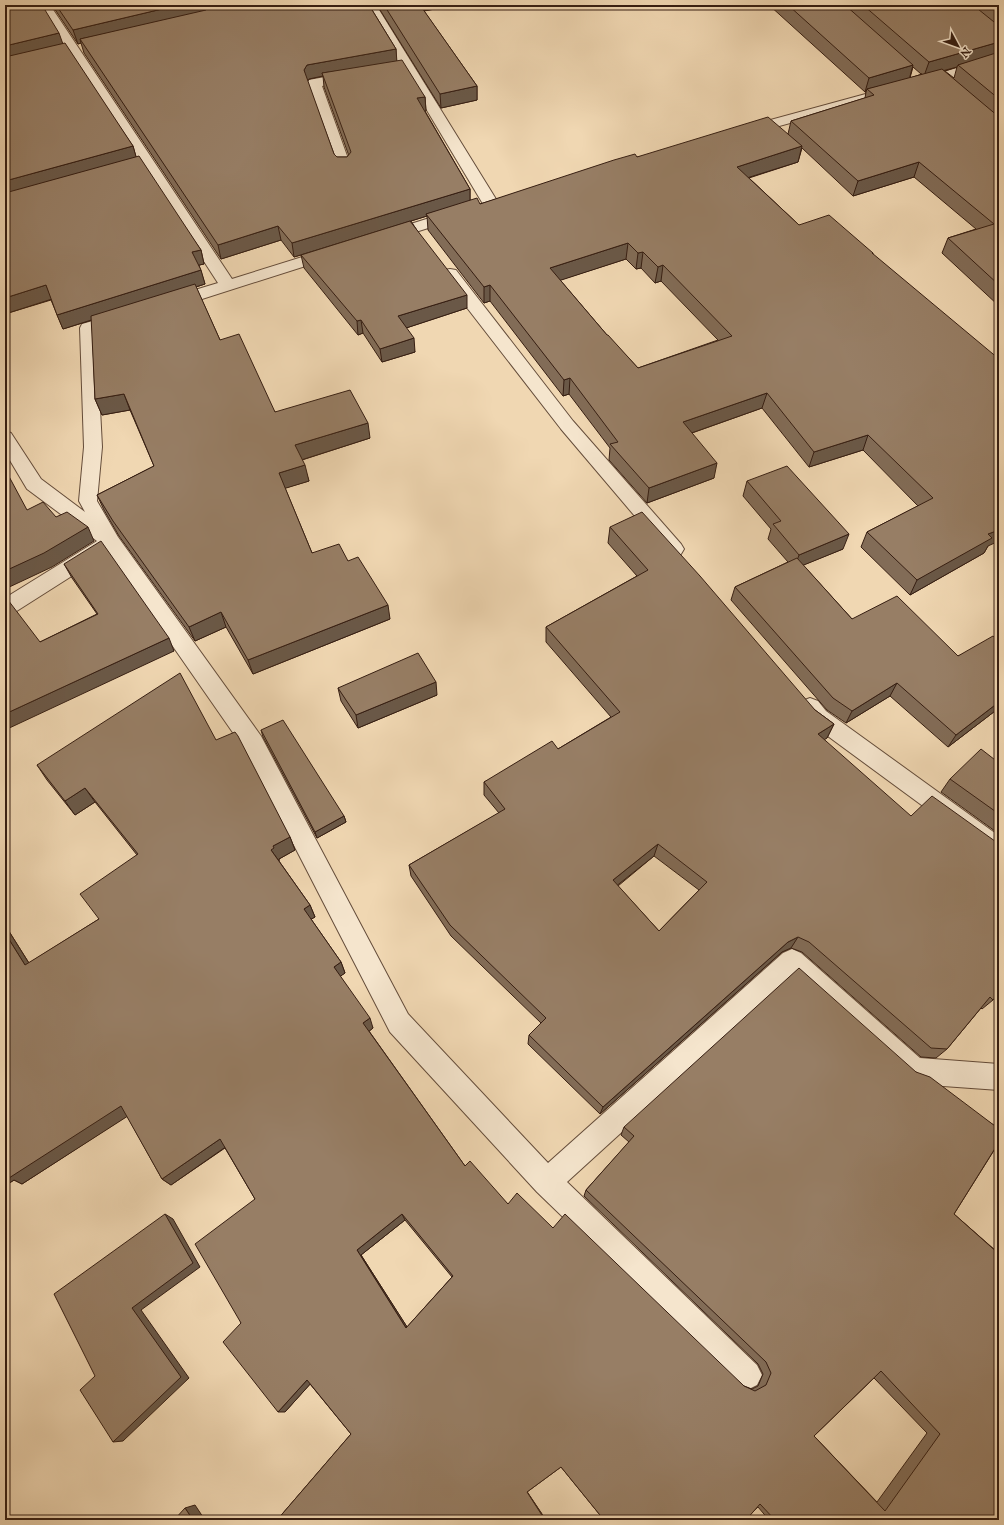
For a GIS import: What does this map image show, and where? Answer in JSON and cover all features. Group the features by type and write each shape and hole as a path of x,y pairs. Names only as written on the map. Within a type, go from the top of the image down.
{"street":[{"path":"44,5 66,52 147,163 228,285"},
{"path":"370,5 407,66 498,201 370,241"},
{"path":"66,52 88,47"},
{"path":"730,135 908,83 946,82 999,60"},
{"path":"391,69 407,66"},
{"path":"344,167 314,83 368,74"},
{"path":"132,167 147,163"},
{"path":"415,227 567,424 685,562"},
{"path":"154,308 347,248"},
{"path":"132,315 88,328 93,447 88,501 111,542 253,743 399,1023 547,1182 746,1375"},
{"path":"5,437 34,484 111,542"},
{"path":"5,608 111,542"},
{"path":"798,693 818,717 999,849"},
{"path":"547,1182 792,961 915,1071 999,1077"}],"building":[{"path":"5,5 42,5 59,33 5,46"},
{"path":"56,5 179,5 73,30"},
{"path":"208,5 369,5 396,49 307,65 304,70 334,154 337,157 347,157 351,152 322,73 402,60 425,97 417,98 470,189 292,243 278,226 218,245 80,39 206,10"},
{"path":"384,5 420,5 477,86 440,94"},
{"path":"788,5 845,5 913,65 869,78"},
{"path":"863,5 973,5 999,26 999,42 929,62"},
{"path":"993,5 999,5 999,9"},
{"path":"65,43 133,146 5,181 5,57"},
{"path":"999,52 999,99 958,65"},
{"path":"942,69 999,117 999,285 948,238 994,224 919,162 858,181 791,121 874,95 867,89"},
{"path":"768,117 802,146 737,167 799,225 829,215 872,253 999,359 999,530 988,534 992,538 917,580 867,532 933,498 868,435 814,452 767,393 683,422 717,463 649,488 610,444 618,442 570,378 564,380 490,285 484,287 426,214 477,198 480,204 614,160 635,154 637,157","holes":["628,243 638,253 643,252 658,267 663,265 732,336 638,368 607,335 550,268"]},
{"path":"139,156 201,250 192,252 201,270 57,315 46,285 5,298 5,193"},
{"path":"410,221 467,295 398,316 414,338 380,349 361,320 357,321 301,255"},
{"path":"195,284 220,340 239,334 275,412 350,390 368,423 295,445 305,465 279,473 312,553 339,544 348,561 358,557 388,605 248,660 221,612 189,627 113,521 97,495 154,466 124,394 95,399 91,316"},
{"path":"787,466 849,534 799,555 773,524 781,521 747,481"},
{"path":"5,469 27,510 43,502 56,517 67,512 88,527 44,553 5,571"},
{"path":"642,512 700,576 815,710 834,724 818,734 911,816 932,796 999,844 999,993 993,1000 990,997 947,1049 931,1048 809,942 798,937 788,942 603,1107 529,1035 546,1018 450,925 409,865 505,809 484,782 552,741 558,749 620,712 546,627 648,570 610,527","holes":["658,844 707,882 659,931 613,880"]},
{"path":"101,541 169,638 5,714 5,600 8,600 40,642 98,614 64,564"},
{"path":"797,558 852,619 897,596 958,656 993,636 998,640 999,639 999,702 956,735 897,683 852,711 833,698 735,587"},
{"path":"418,653 436,682 356,715 338,688"},
{"path":"180,673 216,740 235,732 238,736 290,837 273,846 274,848 271,850 310,905 304,909 341,962 334,967 370,1018 363,1023 465,1166 470,1161 508,1204 517,1193 553,1228 565,1214 744,1386 755,1391 766,1385 771,1373 766,1362 586,1190 634,1136 624,1127 799,968 916,1072 930,1077 999,1129 999,1142 954,1214 999,1254 999,1520 775,1520 760,1504 746,1520 604,1520 561,1467 527,1492 545,1520 277,1520 351,1434 307,1380 278,1412 223,1342 241,1323 195,1244 255,1199 220,1139 162,1179 121,1106 9,1178 6,1170 5,1171 5,933 25,965 99,919 80,894 138,854 85,788 65,801 37,765","holes":["402,1214 453,1276 406,1328 357,1250","881,1371 940,1434 885,1511 814,1436"]},
{"path":"283,720 344,816 315,832 261,730"},
{"path":"981,749 999,763 999,814 950,779"},
{"path":"165,1214 193,1263 132,1308 181,1377 113,1442 80,1390 95,1376 54,1294"},
{"path":"185,1508 193,1520 174,1520"}]}
